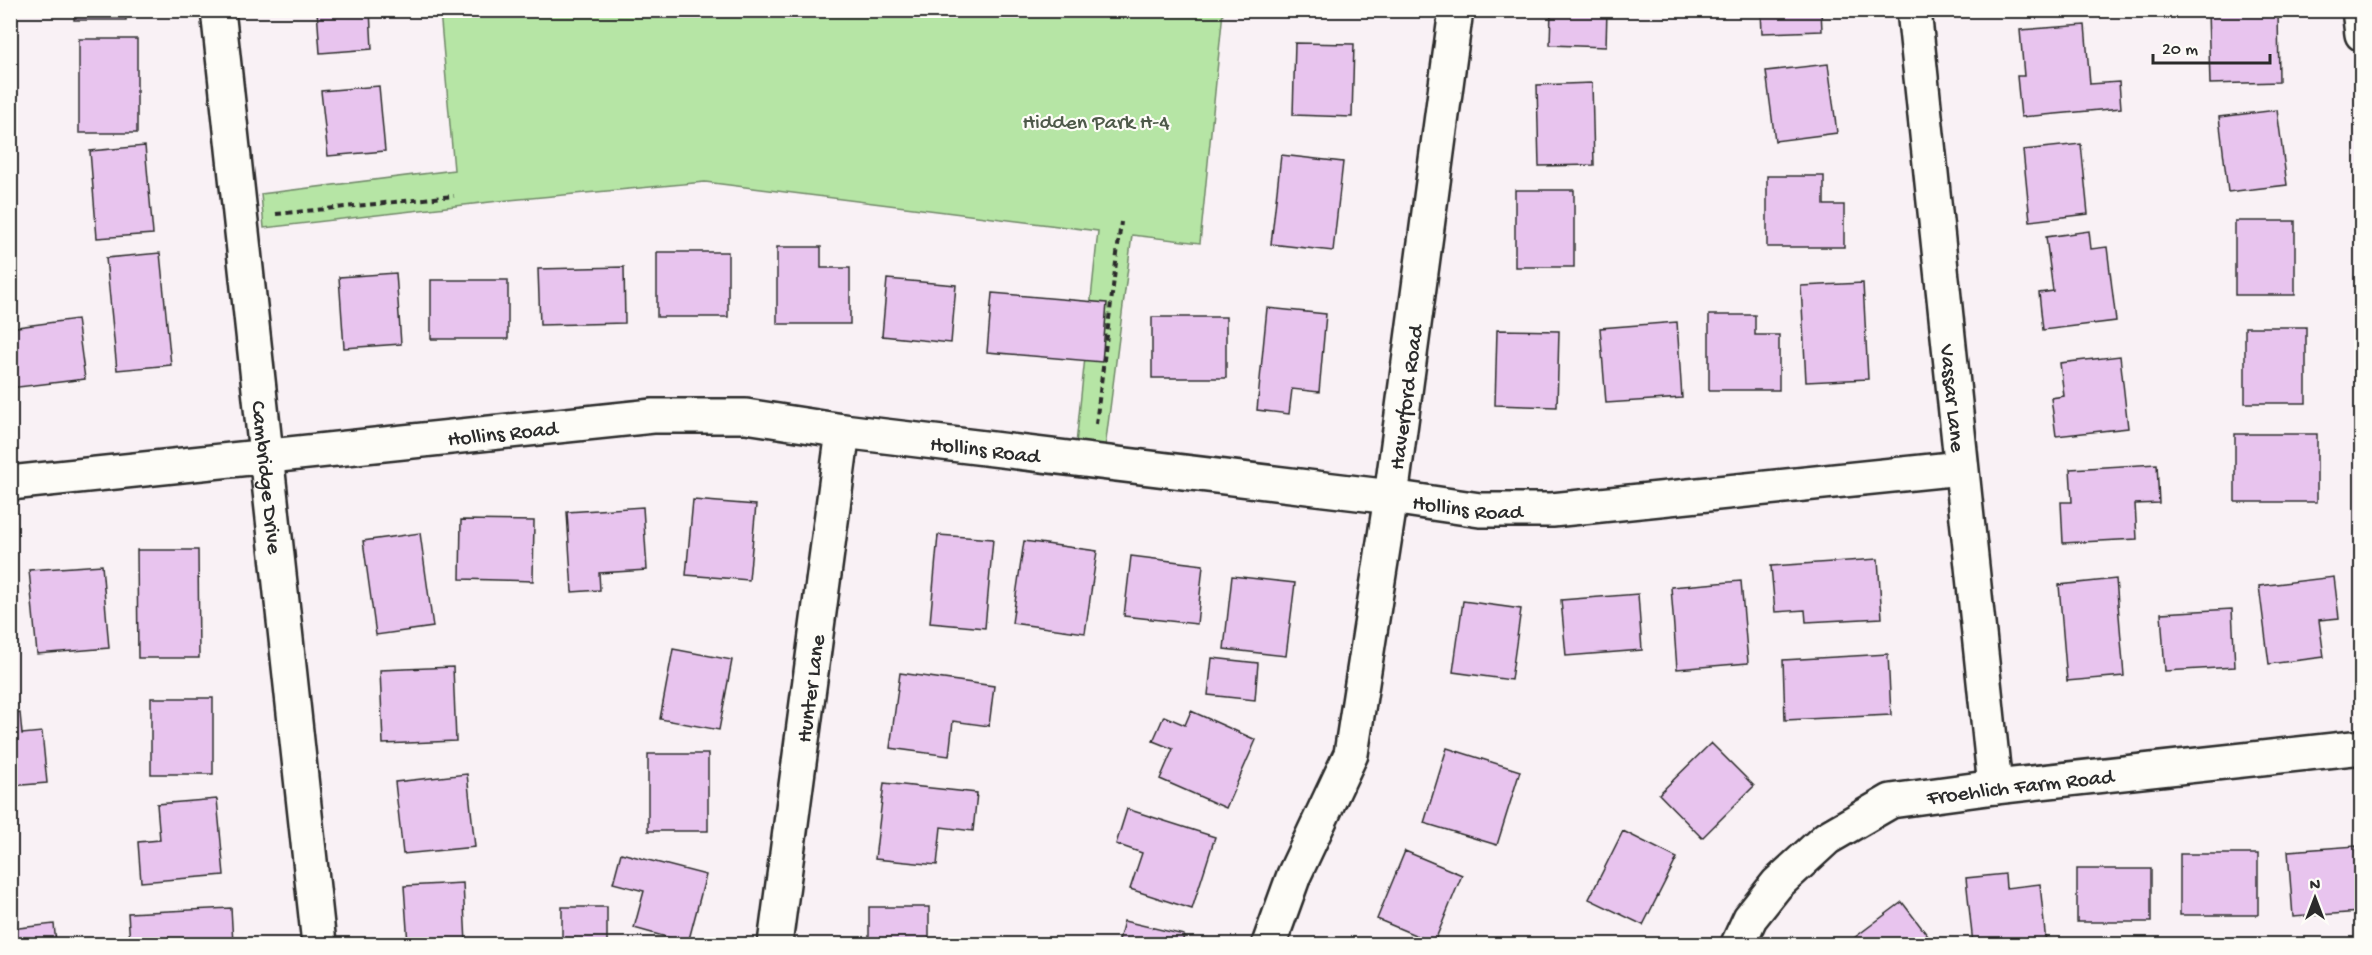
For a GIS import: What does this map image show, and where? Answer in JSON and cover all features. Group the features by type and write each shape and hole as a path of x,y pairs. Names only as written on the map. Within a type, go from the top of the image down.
{"street":[{"name":"Cambridge Drive","path":"218,10 319,945"},
{"name":"Haverford Road","path":"1269,945 1294,874 1352,753 1391,496 1456,10"},
{"name":"Vassar Lane","path":"1914,10 1995,787"},
{"path":"2359,10 2361,34"},
{"name":"Hollins Road","path":"10,483 653,416 746,416 843,431 1091,462 1391,496 1480,510 1552,510 1961,468"},
{"name":"Hunter Lane","path":"776,945 843,431"},
{"name":"Froehlich Farm Road","path":"1738,945 1750,918 1777,884 1827,838 1891,801 1995,787 2361,747"}],"path":[{"path":"241,218 454,196"},
{"path":"1091,462 1121,222"}],"green space":[{"name":"Hidden Park H-4","path":"440,11 1223,11 1200,243 1132,235 1104,456 1075,454 1098,231 705,182 499,201 264,228 261,194 454,170"}],"building":[{"path":"74,10 126,10 126,20 74,20"},
{"path":"317,10 370,10 372,49 320,53"},
{"path":"1551,10 1607,10 1606,47 1550,45"},
{"path":"1761,10 1821,10 1822,31 1762,33"},
{"path":"2208,10 2278,10 2279,82 2210,84"},
{"path":"2085,25 2090,84 2119,82 2121,108 2021,117 2017,76 2024,76 2020,30"},
{"path":"79,39 137,39 137,133 79,133"},
{"path":"1295,43 1354,44 1352,117 1293,115"},
{"path":"1828,64 1837,133 1775,141 1766,71"},
{"path":"1592,83 1594,165 1539,166 1537,85"},
{"path":"379,86 385,151 328,156 321,91"},
{"path":"2277,110 2287,185 2228,192 2219,117"},
{"path":"2081,144 2088,214 2030,221 2023,150"},
{"path":"145,146 153,234 97,238 90,151"},
{"path":"1281,155 1343,162 1333,251 1271,244"},
{"path":"1767,176 1824,176 1824,205 1844,205 1844,247 1767,247"},
{"path":"1515,190 1574,190 1574,267 1515,267"},
{"path":"2235,221 2295,221 2295,295 2235,295"},
{"path":"2089,231 2091,249 2107,247 2116,321 2043,330 2039,293 2053,291 2046,237"},
{"path":"777,247 821,247 821,268 850,268 850,324 777,324"},
{"path":"657,252 728,252 728,317 657,317"},
{"path":"160,253 171,365 117,370 106,258"},
{"path":"624,267 625,323 540,325 538,269"},
{"path":"396,273 401,344 344,348 339,277"},
{"path":"887,279 956,285 951,343 882,336"},
{"path":"431,280 508,280 508,339 431,339"},
{"path":"1863,283 1868,379 1806,382 1801,286"},
{"path":"992,293 1107,303 1102,362 987,352"},
{"path":"1267,308 1326,314 1319,392 1292,389 1289,414 1257,410"},
{"path":"1709,315 1755,315 1755,335 1779,335 1779,390 1709,390"},
{"path":"1152,317 1226,317 1226,378 1152,378"},
{"path":"77,319 85,379 10,388 10,328"},
{"path":"1677,322 1682,398 1606,403 1600,328"},
{"path":"2245,327 2306,327 2306,403 2245,403"},
{"path":"1497,330 1559,331 1557,407 1495,405"},
{"path":"2120,356 2128,428 2056,436 2051,398 2064,396 2060,363"},
{"path":"2235,434 2317,434 2317,502 2235,502"},
{"path":"2157,464 2159,503 2135,504 2137,539 2063,543 2061,502 2072,502 2070,469"},
{"path":"693,500 756,505 749,580 686,575"},
{"path":"643,507 647,570 599,573 600,590 572,592 567,512"},
{"path":"461,520 534,521 533,581 460,579"},
{"path":"420,533 433,627 376,635 363,541"},
{"path":"938,535 993,539 985,628 930,623"},
{"path":"1024,541 1097,551 1085,633 1012,623"},
{"path":"137,550 198,550 199,658 138,658"},
{"path":"1131,556 1203,565 1197,624 1124,616"},
{"path":"1878,559 1882,618 1806,622 1805,610 1775,612 1771,566"},
{"path":"102,565 109,648 37,654 29,570"},
{"path":"1232,576 1295,583 1286,656 1224,649"},
{"path":"2334,577 2339,618 2319,620 2324,657 2269,664 2259,586"},
{"path":"2116,579 2124,676 2067,681 2059,585"},
{"path":"1741,581 1748,663 1677,669 1671,587"},
{"path":"1638,594 1642,650 1566,656 1561,600"},
{"path":"1463,601 1521,609 1511,680 1453,672"},
{"path":"2232,609 2235,667 2165,671 2161,613"},
{"path":"673,649 732,660 719,730 660,719"},
{"path":"1888,654 1891,715 1785,720 1783,660"},
{"path":"1212,658 1258,663 1255,700 1208,695"},
{"path":"453,667 456,741 383,744 380,670"},
{"path":"900,673 994,686 989,726 953,721 949,756 890,748"},
{"path":"151,698 213,698 213,774 151,774"},
{"path":"1191,711 1256,740 1226,808 1160,779 1173,749 1153,741 1164,716 1185,725"},
{"path":"20,713 22,734 42,732 47,783 10,786 10,714"},
{"path":"1711,743 1754,786 1702,838 1659,794"},
{"path":"1447,748 1520,771 1497,845 1424,823"},
{"path":"648,754 708,754 708,831 648,831"},
{"path":"467,774 475,847 403,854 395,782"},
{"path":"884,783 977,793 973,831 941,827 937,865 875,859"},
{"path":"217,799 224,875 141,882 138,842 160,840 157,804"},
{"path":"1127,809 1215,837 1192,909 1130,889 1142,853 1116,844"},
{"path":"10,823 14,823 14,900 10,900"},
{"path":"1623,831 1677,858 1643,925 1589,899"},
{"path":"2356,846 2360,912 2293,917 2288,851"},
{"path":"1405,851 1462,875 1434,943 1377,919"},
{"path":"621,853 706,875 688,943 634,928 644,891 613,883"},
{"path":"2180,854 2258,854 2258,915 2180,915"},
{"path":"2077,869 2151,869 2151,922 2077,922"},
{"path":"2005,874 2006,888 2040,884 2046,943 1973,944 1966,878"},
{"path":"463,883 466,944 408,944 404,886"},
{"path":"1902,902 1934,944 1846,944"},
{"path":"562,907 607,907 607,944 562,944"},
{"path":"869,907 929,907 929,944 869,944"},
{"path":"231,908 233,944 130,944 128,913"},
{"path":"1124,921 1184,935 1182,944 1118,944"},
{"path":"54,924 56,944 10,944 10,929"}]}
